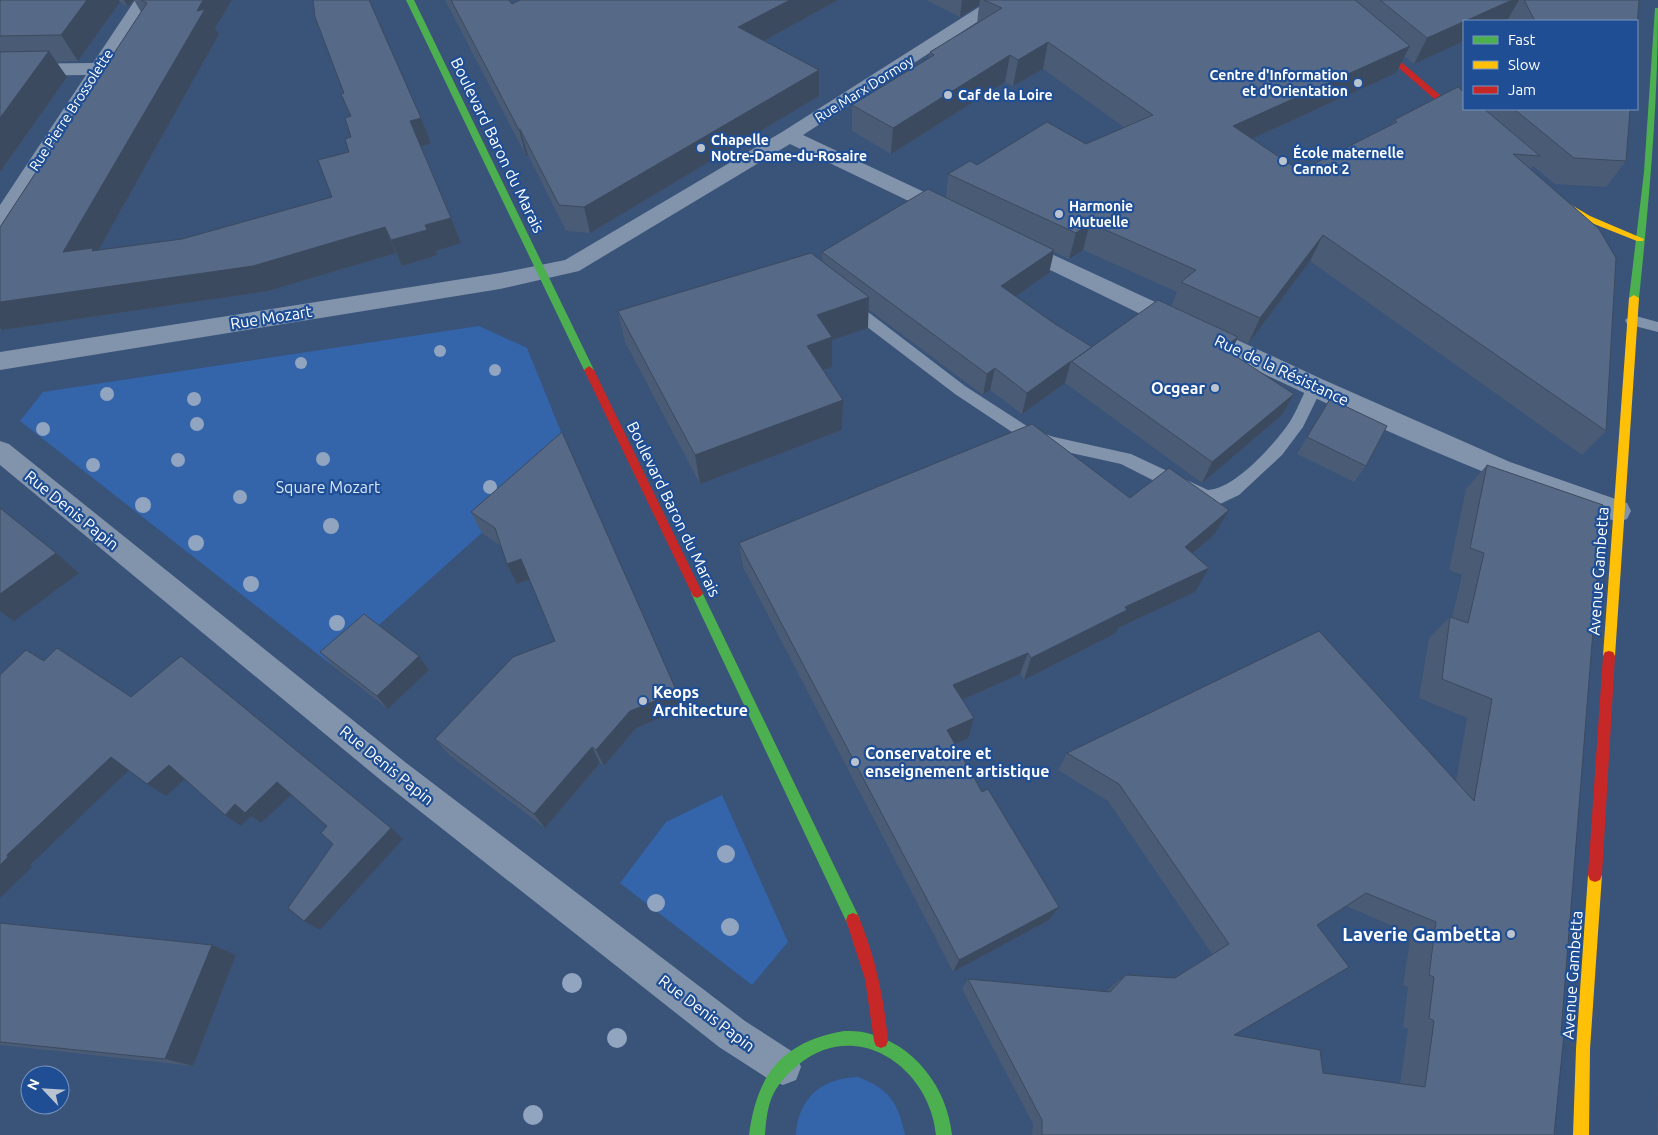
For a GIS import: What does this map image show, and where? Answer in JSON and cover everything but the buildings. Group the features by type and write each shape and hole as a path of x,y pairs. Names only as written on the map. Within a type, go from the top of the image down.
{"street":[{"name":"Rue Pierre Brossolette","path":"0,222 97,69 144,0"},
{"name":"Boulevard Baron du Marais","path":"410,0 846,901 868,956 878,1003 880,1041"},
{"name":"Rue Marx Dormoy","path":"541,274 571,266 789,136 1002,0"},
{"path":"1326,0 1473,128"},
{"name":"Avenue Gambetta","path":"1581,1135 1583,1050 1632,320 1640,239 1653,174 1658,10"},
{"path":"0,70 97,69"},
{"path":"789,136 920,207 972,224"},
{"path":"1550,194 1581,216 1640,239"},
{"name":"Rue de la Résistance","path":"999,236 1315,386 1501,469 1618,511"},
{"name":"Rue Mozart","path":"0,361 541,274"},
{"name":"Rue Denis Papin","path":"0,451 394,772 732,1034 783,1067"},
{"path":"757,1135 760,1112 769,1087 783,1067 804,1049 829,1038 855,1036 880,1041 903,1055 923,1076 936,1102 944,1135"}],"lane":[{"path":"841,299 960,390 1028,434 1053,443 1125,458 1194,493 1208,497 1220,497 1233,490 1276,451 1296,423 1315,386"},
{"path":"1632,320 1658,328"}],"green space":[{"name":"Square Mozart","path":"479,326 527,348 570,454 333,666 20,421 43,392"},
{"path":"722,795 788,942 752,985 620,883 666,822"},
{"path":"858,1077 877,1086 891,1098 899,1114 905,1135 796,1135 801,1110 814,1092 833,1081"}],"traffic: fast":[{"path":"410,0 589,370"},
{"path":"1634,298 1648,172 1658,10"},
{"path":"697,593 853,920"},
{"path":"757,1135 766,1092 784,1067 802,1052 822,1042 844,1038 865,1040 887,1047 906,1060 923,1079 931,1092 940,1113 944,1135"}],"traffic: slow":[{"path":"1558,200 1587,218 1640,239"},
{"path":"1609,656 1634,298"},
{"path":"1581,1135 1583,1049 1595,875"}],"traffic: jam":[{"path":"1325,0 1466,122"},
{"path":"589,370 697,593"},
{"path":"1595,875 1609,656"},
{"path":"853,920 872,979 881,1041"}],"place":[{"name":"Centre d'Information et d'Orientation","path":"1358,83"},
{"name":"Caf de la Loire","path":"948,95"},
{"name":"Chapelle Notre-Dame-du-Rosaire","path":"701,148"},
{"name":"École maternelle Carnot 2","path":"1283,161"},
{"name":"Harmonie Mutuelle","path":"1059,214"},
{"name":"Ocgear","path":"1215,388"},
{"name":"Keops Architecture","path":"643,701"},
{"name":"Conservatoire et enseignement artistique","path":"855,762"},
{"name":"Laverie Gambetta","path":"1511,934"}]}
